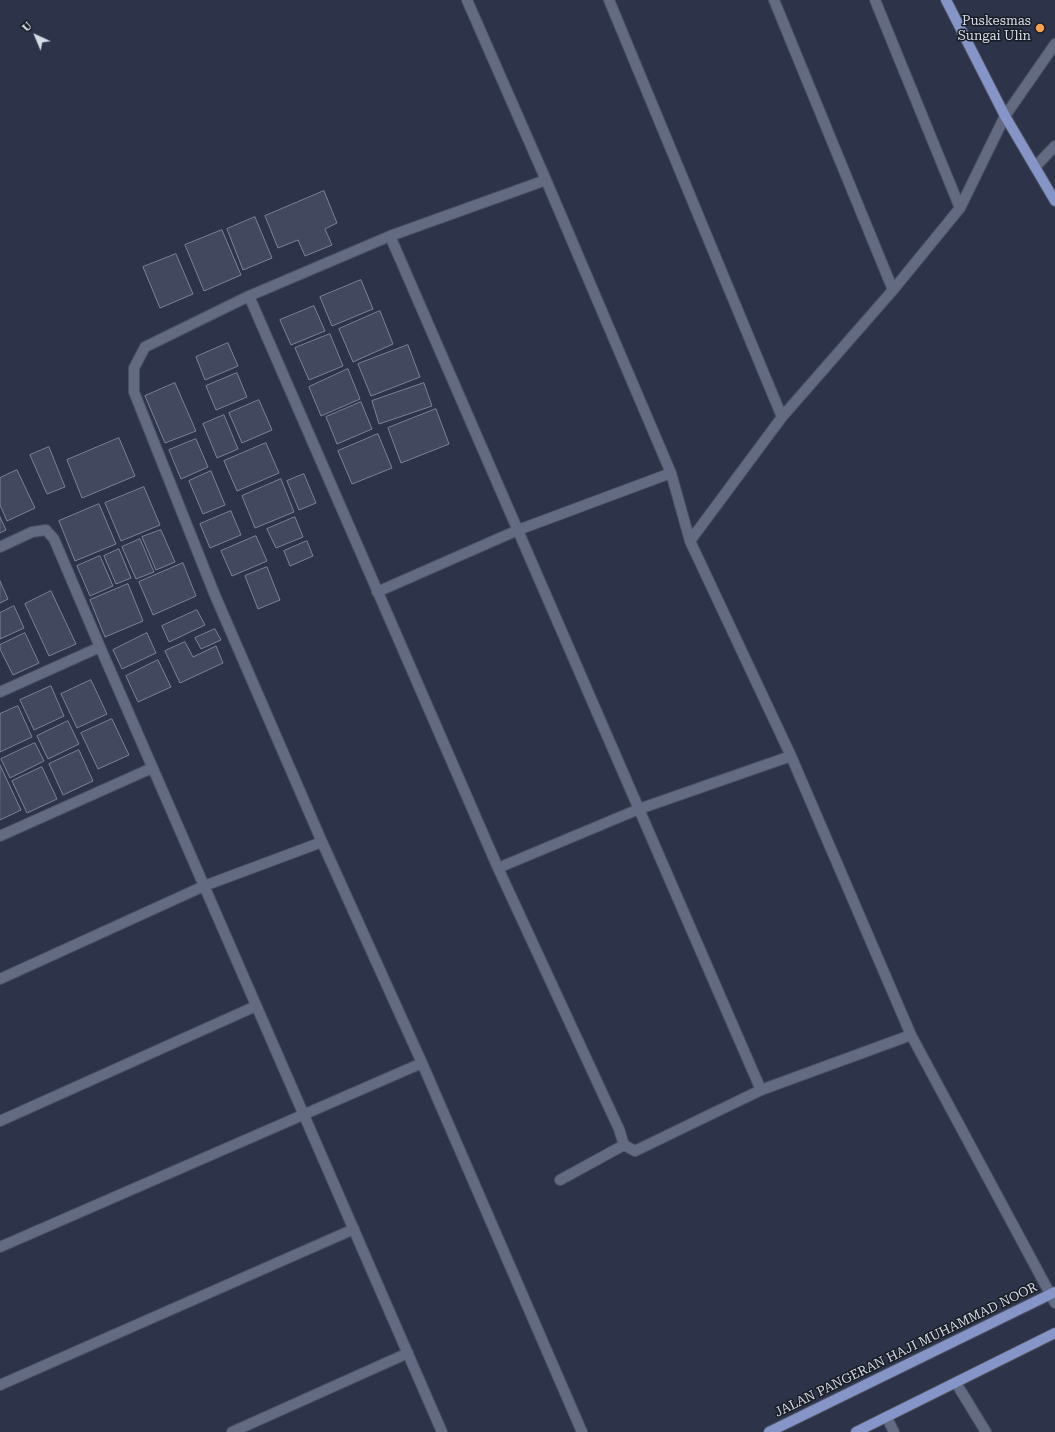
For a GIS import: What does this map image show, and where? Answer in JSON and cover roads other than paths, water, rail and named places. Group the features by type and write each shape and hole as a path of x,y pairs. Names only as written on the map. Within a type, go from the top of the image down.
{"main road":[{"path":"946,0 1005,116 1055,201"},
{"name":"JALAN PANGERAN HAJI MUHAMMAD NOOR","path":"769,1432 1053,1296"},
{"path":"856,1432 887,1418 1055,1333"}],"street":[{"path":"467,0 546,180 671,473 690,541 791,756 911,1035 1053,1296"},
{"path":"609,0 782,417"},
{"path":"774,0 893,290"},
{"path":"874,0 960,208"},
{"path":"690,541 782,417 893,290 960,208 1005,116 1055,44"},
{"path":"1035,167 1055,146"},
{"path":"546,180 390,236 249,296 145,347 134,368 134,392 214,593 322,842 422,1064 582,1432"},
{"path":"390,236 761,1090"},
{"path":"249,296 498,868 618,1129 624,1146 635,1151 761,1090 911,1035"},
{"path":"378,592 518,530 671,473"},
{"path":"0,547 32,532 46,530 54,539 152,768 442,1432"},
{"path":"0,692 100,648"},
{"path":"498,868 639,809 791,756"},
{"path":"0,836 152,768"},
{"path":"0,979 204,886 322,842"},
{"path":"0,1121 256,1006"},
{"path":"0,1247 422,1064"},
{"path":"560,1180 624,1146"},
{"path":"0,1385 354,1229"},
{"path":"232,1432 408,1353"},
{"path":"956,1383 986,1432"},
{"path":"887,1418 894,1432"}],"place":[{"name":"Puskesmas Sungai Ulin","path":"1040,28"}]}
